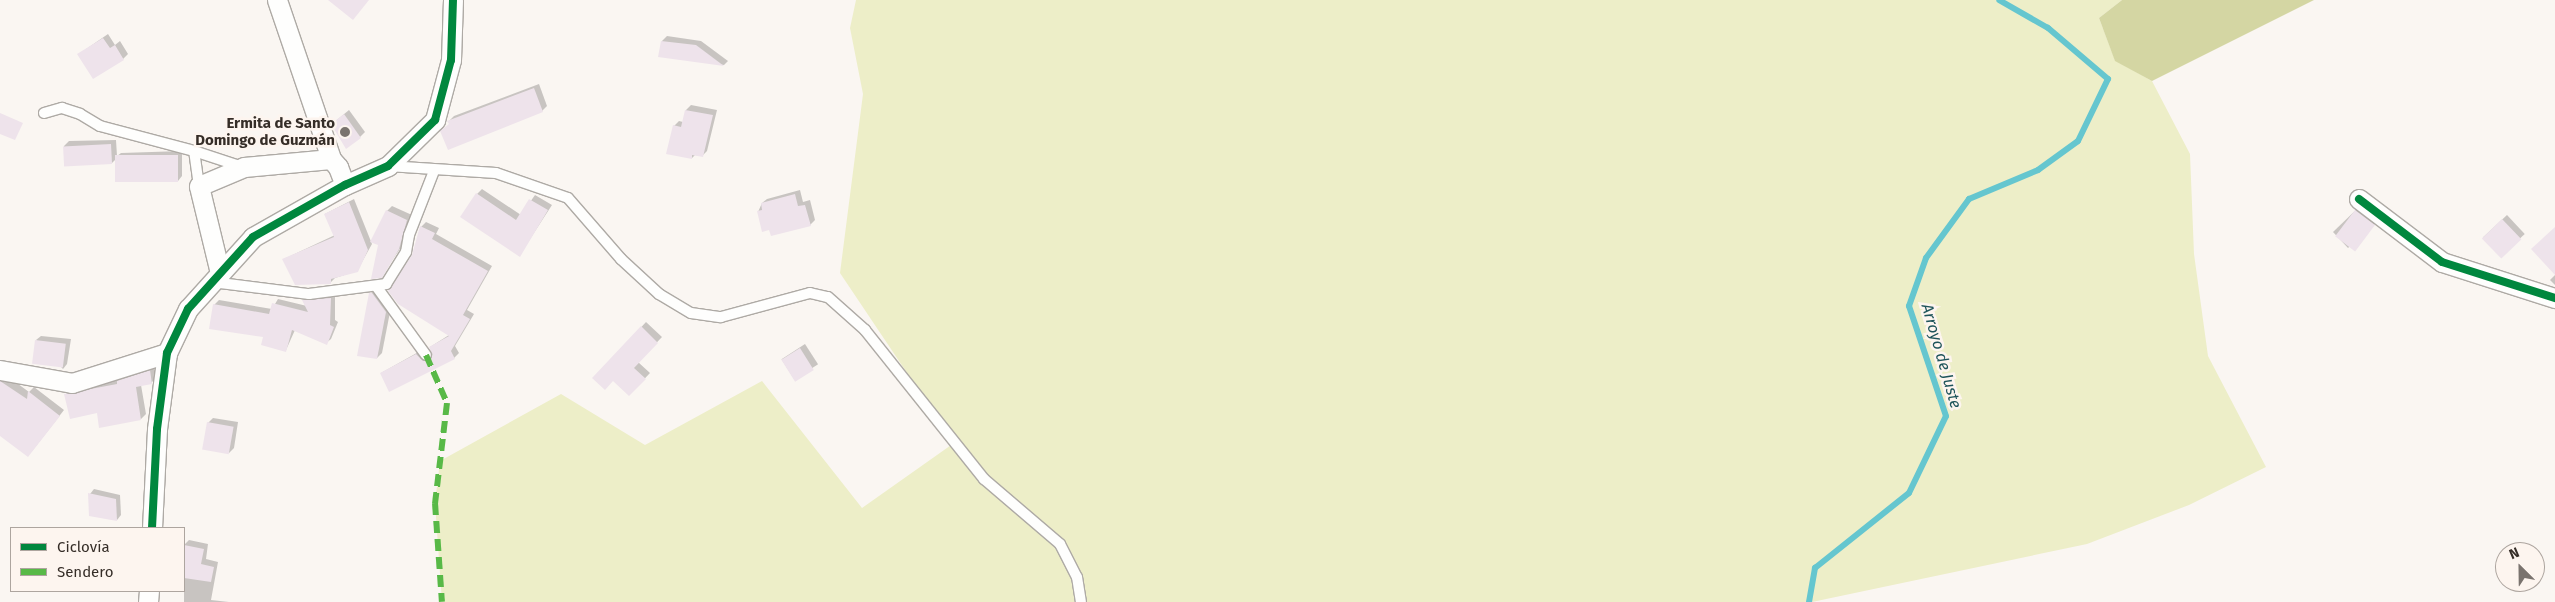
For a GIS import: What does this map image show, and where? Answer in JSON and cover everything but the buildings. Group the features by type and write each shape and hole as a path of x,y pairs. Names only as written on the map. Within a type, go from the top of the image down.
{"street":[{"path":"277,0 330,159 338,166 345,185"},
{"path":"152,527 157,429 167,353 188,309 253,236 345,185 388,166 435,120 451,60 454,0"},
{"path":"216,278 199,186 244,167 330,159"},
{"path":"2359,199 2442,262 2555,298"},
{"path":"0,370 72,383 167,353"}],"lane":[{"path":"44,113 62,108 80,114 100,126 194,151 244,167"},
{"path":"194,151 199,186"},
{"path":"388,166 434,171 496,173 568,198 634,271 659,294 691,313 721,317 810,293 828,297 865,330 984,478 1060,544 1077,577 1081,602"},
{"path":"216,278 309,294 386,284 406,252 409,234 434,171"},
{"path":"376,286 426,356"}],"green space":[{"path":"856,0 2122,0 2099,18 2115,60 2152,81 2190,154 2194,254 2208,356 2266,467 2189,505 2087,544 1812,602 442,602 435,503 440,461 561,394 645,445 762,381 862,508 954,443 840,273 863,94 850,28"},
{"path":"2122,0 2314,0 2152,81 2115,61 2099,18"}],"waterway":[{"name":"Arroyo de Juste","path":"1809,602 1815,568 1909,493 1946,416 1909,306 1926,258 1969,199 2038,170 2078,141 2108,79 2048,28 1999,0"}],"marked path":[{"path":"426,355 447,403 435,503 442,602"}],"cycle path":[{"path":"152,527 157,429 167,353 188,309 253,237 345,185 388,166 435,120 451,60 453,0"},
{"path":"2359,199 2442,262 2555,298"}],"place":[{"name":"Ermita de Santo Domingo de Guzmán","path":"345,132"}]}
